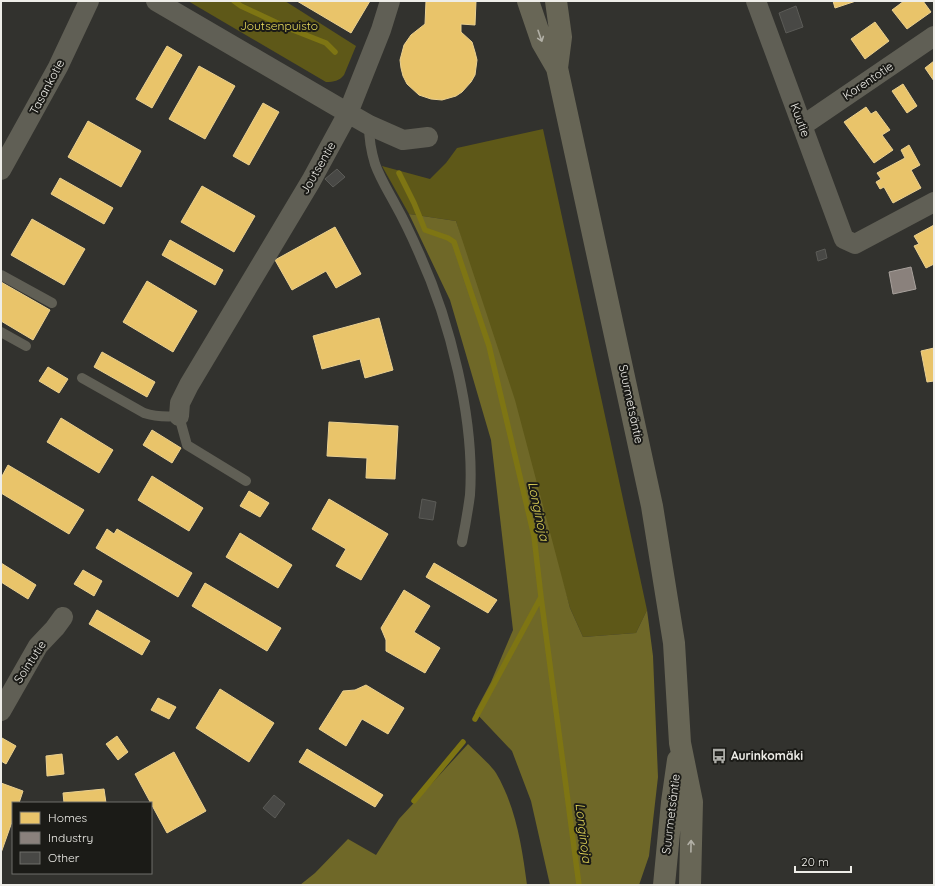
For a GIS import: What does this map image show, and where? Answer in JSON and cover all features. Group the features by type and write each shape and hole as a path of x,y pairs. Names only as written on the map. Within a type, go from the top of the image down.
{"main road":[{"name":"Suurmetsäntie","path":"528,1 542,42 557,68 652,506 674,643 680,743 692,802 690,885"},
{"name":"Suurmetsäntie","path":"556,1 561,37 557,68"},
{"name":"Suurmetsäntie","path":"664,885 672,802 680,743"}],"street":[{"name":"Tasankotie","path":"1,170 58,67 89,1"},
{"path":"156,1 368,125 403,140 428,137"},
{"name":"Joutsentie","path":"179,416 180,404 188,385 311,181 348,113 381,30 390,1"},
{"name":"Kuutie","path":"756,1 844,239 855,244 934,202"},
{"name":"Korentotie","path":"802,126 934,36"},
{"name":"Sointutie","path":"1,711 38,646 63,617"}],"lane":[{"path":"368,125 369,141 375,164 409,231 430,279 447,332 461,386 469,443 470,471 470,495 462,542"},
{"path":"1,275 52,303"},
{"path":"1,332 26,346"},
{"path":"82,378 144,413 163,417 179,416 187,445 246,482"}],"green space":[{"name":"Joutsenpuisto","path":"188,1 285,1 356,46 344,75 336,81 326,82"},
{"path":"543,129 647,610 636,633 583,637 570,608 456,221 409,214 382,166 430,179 446,163 457,148"}],"shaded area":[{"path":"409,214 456,221 515,400 570,608 583,637 636,633 647,610 653,656 658,777 649,856 639,885 550,885 531,801 512,751 475,712 491,682 513,630 491,440 450,300"},
{"path":"468,744 496,773 509,800 523,856 527,885 300,885 315,873 348,839 376,855 399,819"}],"building: Homes":[{"path":"297,1 370,1 351,33"},
{"path":"426,1 476,1 475,25 461,24 461,32 472,42 475,52 477,60 475,75 462,92 456,96 442,100 431,99 419,95 407,84 401,68 400,60 404,45 411,35 425,24"},
{"path":"833,1 856,1 835,8"},
{"path":"904,1 923,1 931,12 907,29 892,10"},
{"path":"875,22 889,41 865,59 851,39"},
{"path":"167,46 182,55 152,108 136,99"},
{"path":"934,61 934,81 925,68"},
{"path":"199,66 235,86 205,139 169,119"},
{"path":"903,84 917,106 907,113 892,91"},
{"path":"263,103 279,112 249,165 233,156"},
{"path":"866,107 871,114 876,111 890,130 882,135 893,150 874,163 844,122"},
{"path":"88,121 141,151 121,187 68,157"},
{"path":"909,145 920,165 911,170 921,188 893,203 884,187 880,189 876,182 881,179 877,173 905,158 901,150"},
{"path":"60,178 113,208 104,224 51,194"},
{"path":"202,186 255,216 234,252 181,222"},
{"path":"32,219 85,249 64,285 11,255"},
{"path":"934,225 934,264 926,268 914,246 919,244 914,236"},
{"path":"335,227 361,274 336,288 326,271 292,290 275,260"},
{"path":"170,240 223,270 215,285 162,255"},
{"path":"147,281 197,311 173,352 123,322"},
{"path":"1,282 50,310 33,340 1,321"},
{"path":"379,318 393,370 365,378 360,359 322,369 313,336"},
{"path":"934,348 934,381 927,382 921,351"},
{"path":"102,352 155,382 147,397 94,367"},
{"path":"48,367 68,379 59,393 39,381"},
{"path":"61,418 113,450 99,473 47,442"},
{"path":"329,422 398,426 395,479 366,478 367,458 327,456"},
{"path":"152,430 181,448 172,463 143,445"},
{"path":"8,465 84,510 69,534 1,493 1,478"},
{"path":"152,476 203,508 189,531 138,500"},
{"path":"249,491 269,503 260,517 240,506"},
{"path":"329,499 388,534 361,580 336,566 346,549 312,529"},
{"path":"107,529 114,534 117,529 192,573 178,597 96,548"},
{"path":"240,533 292,565 278,588 226,557"},
{"path":"1,563 36,585 28,599 1,582"},
{"path":"434,563 497,600 488,613 426,577"},
{"path":"83,570 102,581 94,596 74,584"},
{"path":"205,583 281,628 267,651 192,606"},
{"path":"404,590 430,606 414,632 440,648 425,673 386,651 386,640 381,628"},
{"path":"97,610 150,641 142,655 89,624"},
{"path":"366,685 404,708 388,734 362,719 346,746 319,729 343,691 355,690"},
{"path":"220,689 274,723 249,762 196,728"},
{"path":"158,698 176,707 169,719 151,710"},
{"path":"117,736 128,752 118,760 106,744"},
{"path":"2,738 16,746 6,764 1,761"},
{"path":"307,749 383,795 375,807 299,762"},
{"path":"174,752 206,811 167,833 152,805 152,802 150,802 135,774"},
{"path":"62,754 64,774 47,776 46,756"},
{"path":"1,783 23,791 19,802 12,802 12,822 1,853"},
{"path":"104,789 106,802 64,802 63,793"}],"building: Industry":[{"path":"911,267 916,289 893,294 889,272"}],"building: Other":[{"path":"796,6 803,27 786,33 779,13"},
{"path":"337,169 345,177 333,187 325,179"},
{"path":"825,249 827,258 818,261 816,252"},
{"path":"422,499 436,502 433,520 419,518"},
{"path":"274,795 285,804 275,818 263,808"}],"waterway":[{"name":"Longinoja","path":"234,1 241,6 288,28 326,43 335,52"},
{"name":"Longinoja","path":"399,173 425,230 448,238 454,242 489,346 534,536 579,885"},
{"path":"475,719 541,597"},
{"path":"414,801 463,742"}],"place":[{"name":"Aurinkomäki","path":"719,756"}]}
